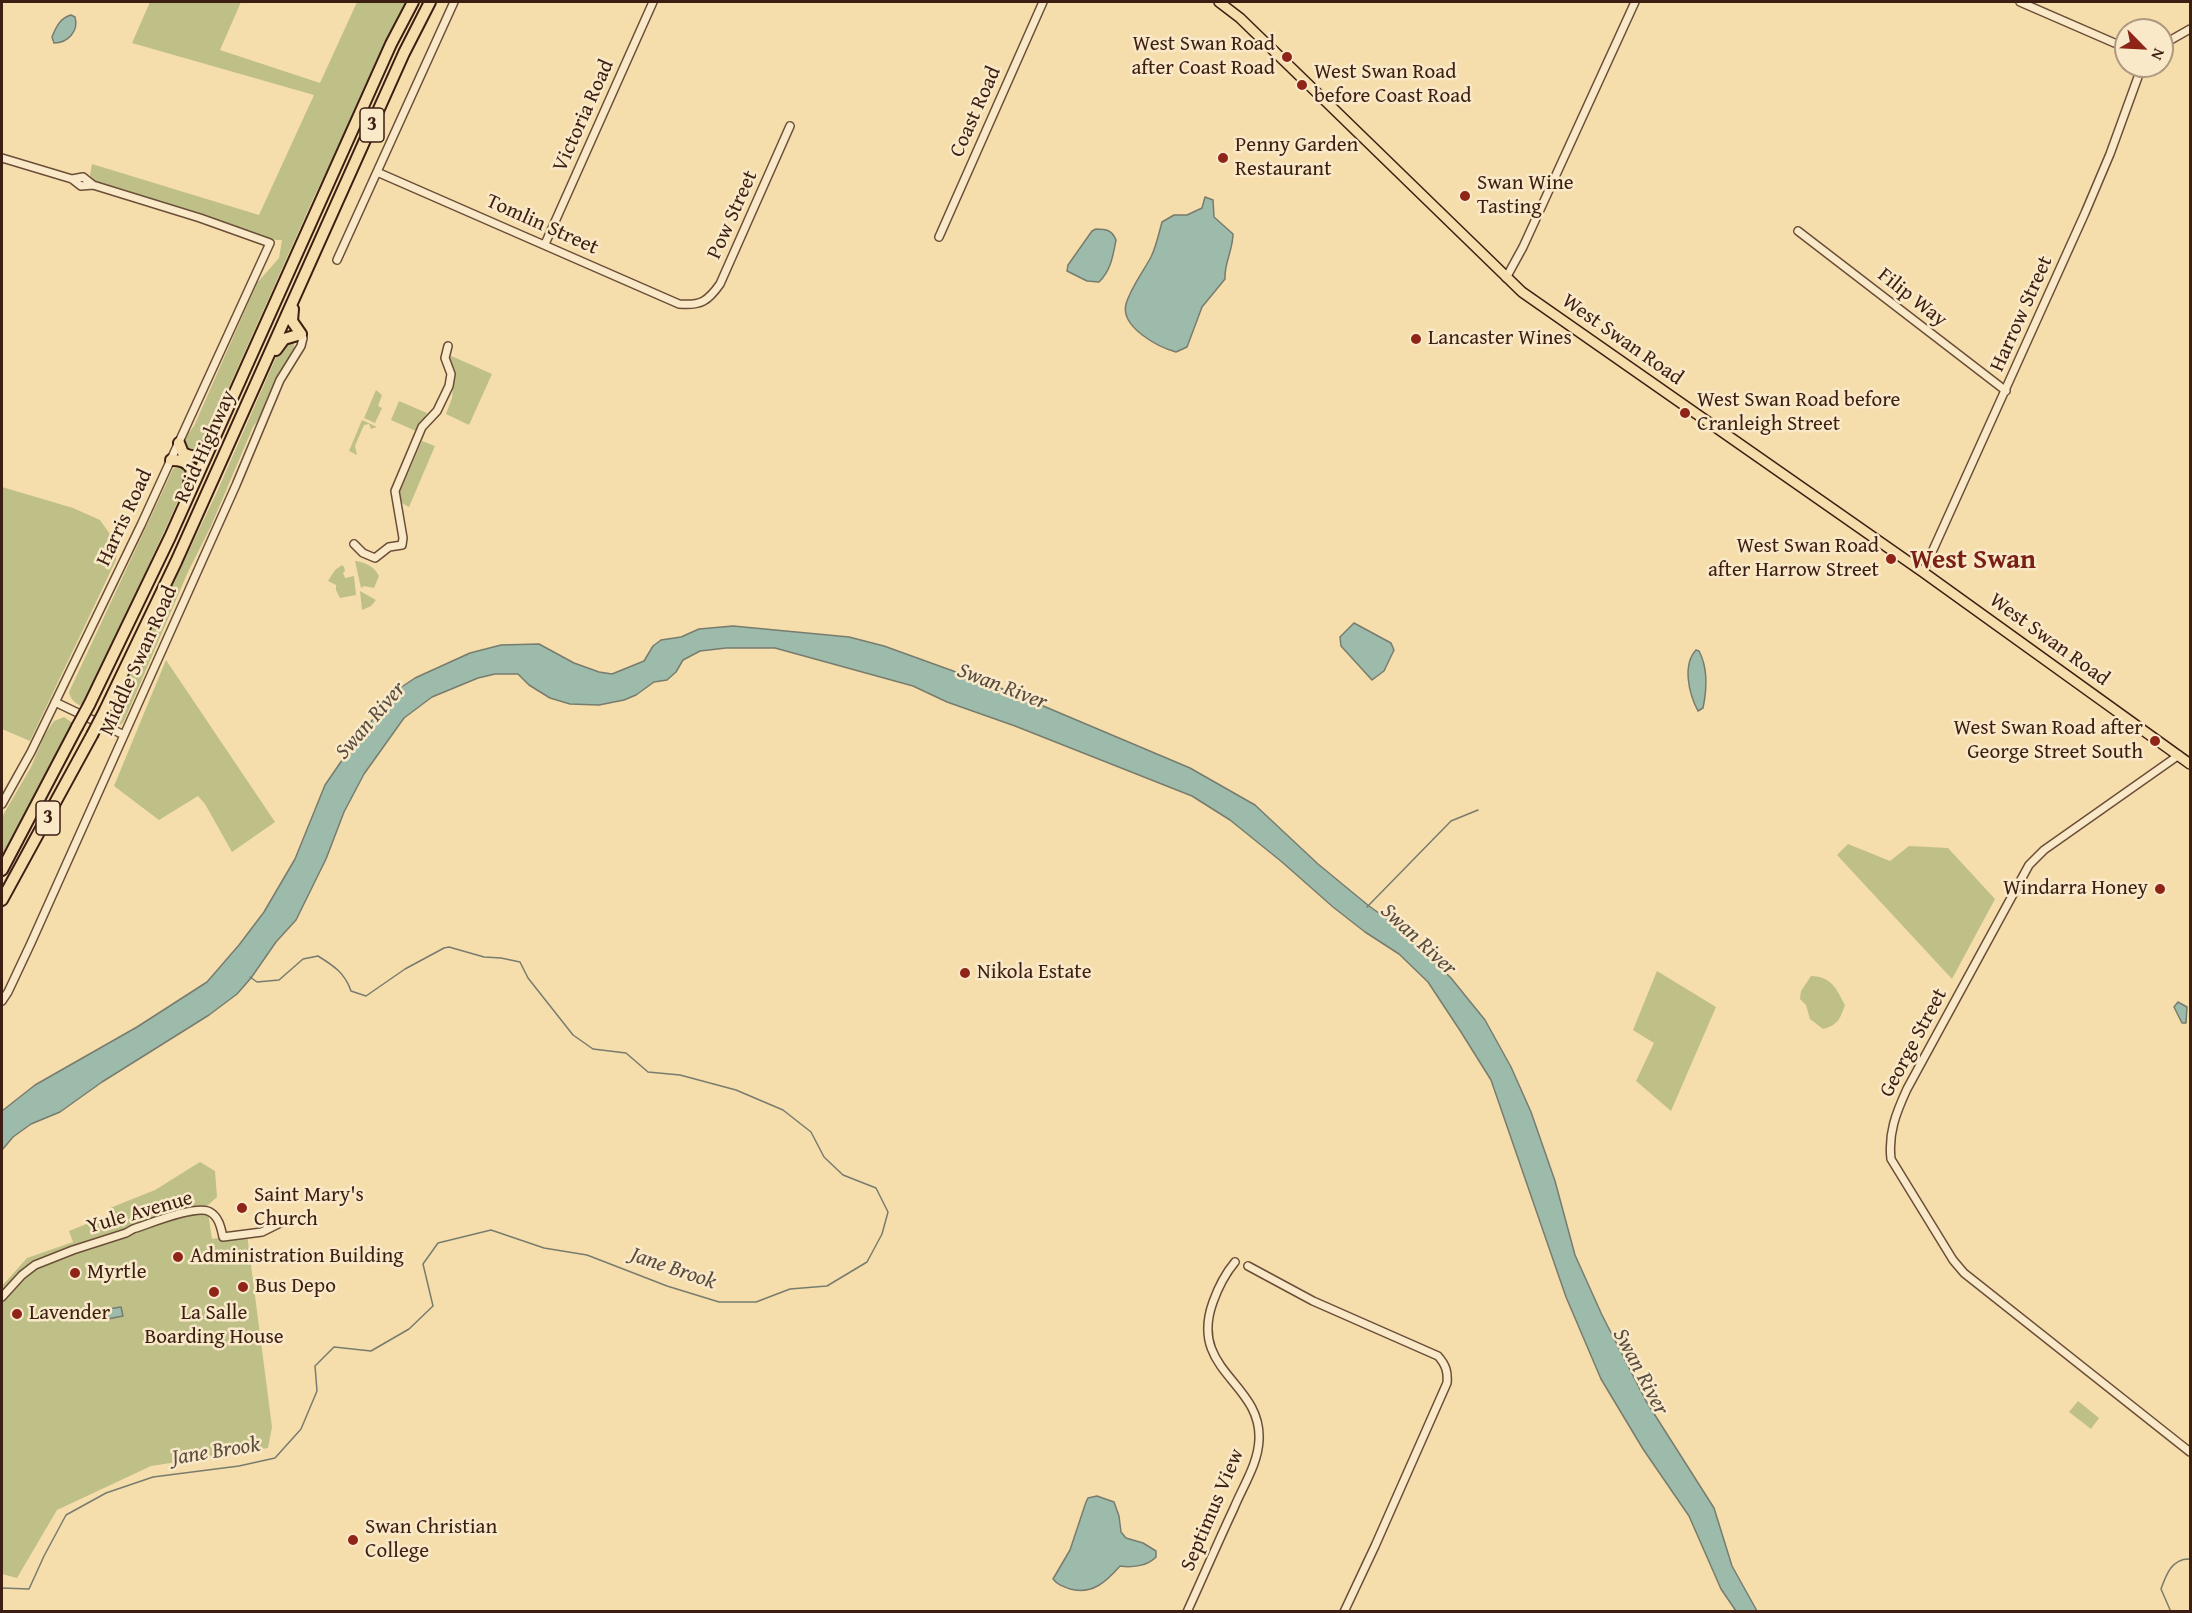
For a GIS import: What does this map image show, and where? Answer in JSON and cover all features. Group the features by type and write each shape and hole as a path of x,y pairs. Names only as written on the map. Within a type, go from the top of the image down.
{"highway":[{"name":"Reid Highway","path":"2,870 78,727 171,537 391,44 413,2"},
{"name":"Reid Highway","path":"2,900 105,710 176,561 404,53 430,2"},
{"path":"259,377 280,343 287,337 301,334 293,323 292,315 304,277"},
{"path":"179,442 183,453 200,456 229,405"},
{"path":"171,460 184,462 192,470 171,537"}],"main road":[{"name":"West Swan Road","path":"1219,2 1240,18 1506,278 1539,304 1923,572 2190,764"}],"street":[{"path":"337,260 454,2"},
{"name":"Victoria Road","path":"545,244 653,2"},
{"name":"Coast Road","path":"939,237 1042,2"},
{"path":"1506,278 1523,247 1635,2"},
{"path":"2020,2 2114,43"},
{"path":"2174,38 2190,29"},
{"name":"Harrow Street","path":"1923,572 2006,391 2110,154 2138,78"},
{"name":"Pow Street","path":"693,306 709,298 720,284 790,126"},
{"name":"Harris Road","path":"2,158 72,179 81,186 93,185 200,218 270,243 171,460 31,752 2,804"},
{"name":"Tomlin Street","path":"377,171 679,304 693,306"},
{"name":"Filip Way","path":"1798,231 2006,391"},
{"name":"Middle Swan Road","path":"2,1001 31,943 236,485 280,380 301,346 303,338 301,334"},
{"path":"354,544 363,553 375,558 389,547 402,545 403,538 395,491 422,427 437,411 449,386 451,374 445,358 448,346"},
{"path":"55,702 124,735"},
{"name":"George Street","path":"2179,755 2044,850 2029,865 1906,1089 1893,1119 1889,1144 1891,1159 1964,1274 2190,1452"},
{"name":"Yule Avenue","path":"2,1297 24,1273 39,1263 133,1229 183,1214 200,1210 211,1212 219,1223 223,1237 262,1232 286,1220"},
{"name":"Septimus View","path":"1187,1611 1258,1453 1259,1421 1253,1408 1219,1364 1210,1348 1207,1336 1208,1316 1214,1298 1226,1272 1235,1262"},
{"path":"1248,1266 1313,1301 1438,1356 1445,1364 1448,1373 1448,1383 1344,1611"}],"green space":[{"path":"150,2 241,2 220,50 320,83 357,2 407,2 314,197 204,443 197,452 188,451 183,445 184,439 194,426 257,283 279,258 282,240 276,240 95,181 90,175 92,164 259,215 314,95 132,43"},
{"path":"287,341 294,342 294,348 277,379 263,413 253,427 125,719 122,724 112,726 107,723 114,707 216,494 277,355"},
{"path":"447,354 492,374 469,425 446,414 452,398 455,371"},
{"path":"376,390 382,395 378,406 382,408 375,423 364,418"},
{"path":"399,401 427,413 418,432 391,420"},
{"path":"362,420 377,427 371,429 369,424 364,425 355,446 357,455 349,451"},
{"path":"422,441 435,446 409,507 400,502 400,492"},
{"path":"180,466 185,468 188,479 84,707 81,706 73,700 69,692 173,469"},
{"path":"2,487 73,508 100,520 117,544 116,560 30,741 2,729"},
{"path":"355,561 362,562 375,570 379,576 374,588 364,586 361,588"},
{"path":"342,565 345,578 354,576 356,595 340,598 336,585 328,581 335,570"},
{"path":"360,591 376,600 371,606 362,610"},
{"path":"166,660 275,822 232,852 205,804 198,796 159,820 114,786"},
{"path":"64,717 74,724 49,775 23,816 25,818 2,861 2,817 31,767 45,734 54,721"},
{"path":"1848,844 1890,861 1909,846 1948,848 1995,899 1952,979 1837,855"},
{"path":"1657,971 1716,1007 1671,1111 1636,1081 1654,1043 1633,1030"},
{"path":"1811,976 1829,981 1845,1005 1838,1021 1823,1029 1810,1019 1806,1005 1800,999 1801,991"},
{"path":"200,1162 215,1171 217,1197 207,1206 212,1239 247,1234 272,1427 268,1448 151,1466 57,1510 17,1578 2,1574 2,1286 27,1258 73,1242 69,1231 111,1214 110,1208 155,1190"},
{"path":"2078,1401 2099,1418 2091,1429 2069,1412"}],"shaded area":[{"path":"71,15 75,17 76,22 74,31 64,41 54,43 52,37 57,26 64,18"},
{"path":"1205,197 1213,200 1214,217 1233,234 1232,246 1225,279 1202,307 1187,347 1176,352 1151,341 1134,328 1126,312 1126,304 1153,253 1162,222 1174,215 1187,215 1202,208"},
{"path":"1096,229 1108,231 1116,240 1109,268 1099,282 1087,281 1067,271 1068,265 1092,231"},
{"path":"1354,623 1391,643 1394,650 1384,671 1372,680 1341,646 1340,637"},
{"path":"733,626 849,637 884,646 1003,689 1190,768 1255,805 1318,864 1400,928 1451,978 1485,1020 1511,1067 1531,1112 1555,1181 1575,1255 1602,1315 1646,1401 1714,1508 1732,1566 1757,1611 1736,1611 1721,1589 1689,1516 1643,1449 1601,1379 1566,1297 1491,1080 1428,982 1399,954 1365,932 1333,907 1230,820 1192,796 1015,726 947,702 913,686 775,648 726,648 700,651 683,660 676,672 667,680 654,682 636,695 624,700 599,705 570,704 550,698 529,685 518,674 495,674 478,678 432,697 404,718 364,774 344,812 326,859 296,920 276,942 237,994 209,1015 102,1082 60,1112 31,1124 13,1137 2,1150 2,1111 35,1085 137,1027 207,982 239,945 264,912 295,859 325,785 394,692 415,678 470,653 501,645 539,644 574,663 612,674 644,661 653,646 661,640 681,637 699,629"},
{"path":"1696,650 1702,658 1706,679 1703,708 1698,711 1688,680 1689,663"},
{"path":"2178,1002 2187,1007 2186,1023 2182,1023 2174,1007"},
{"path":"121,1307 123,1316 103,1320 102,1310"},
{"path":"1097,1496 1114,1502 1121,1532 1126,1538 1143,1543 1156,1551 1156,1557 1139,1566 1120,1566 1104,1582 1092,1589 1070,1589 1053,1579 1070,1550 1088,1498"}],"waterway":[{"path":"1367,907 1451,821 1478,810"},
{"name":"Jane Brook","path":"2,1588 29,1589 66,1515 106,1493 153,1477 239,1466 275,1458 301,1429 317,1391 315,1366 334,1347 371,1351 409,1329 433,1306 423,1264 438,1243 491,1230 544,1248 587,1255 667,1286 719,1302 756,1302 790,1289 827,1286 867,1262 882,1234 888,1212 876,1188 843,1175 824,1157 811,1132 783,1110 736,1090 680,1075 648,1072 626,1053 593,1049 573,1035 528,978 520,962 484,957 449,947 444,948 405,969 366,996 351,991 346,979 338,970 318,956 303,959 279,980 257,982 250,977"},
{"path":"2171,1612 2161,1589 2174,1564 2190,1559"}],"place":[{"name":"West Swan Road after Coast Road","path":"1287,57"},
{"name":"West Swan Road before Coast Road","path":"1302,85"},
{"name":"Penny Garden Restaurant","path":"1223,158"},
{"name":"Swan Wine Tasting","path":"1465,196"},
{"name":"Lancaster Wines","path":"1416,339"},
{"name":"West Swan Road before Cranleigh Street","path":"1685,413"},
{"name":"West Swan Road after Harrow Street","path":"1891,559"},
{"name":"West Swan Road after George Street South","path":"2155,741"},
{"name":"Windarra Honey","path":"2160,889"},
{"name":"Nikola Estate","path":"965,973"},
{"name":"Saint Mary's Church","path":"242,1208"},
{"name":"Administration Building","path":"178,1257"},
{"name":"Myrtle","path":"75,1273"},
{"name":"Bus Depo","path":"243,1287"},
{"name":"La Salle Boarding House","path":"214,1292"},
{"name":"Lavender","path":"17,1314"},
{"name":"Swan Christian College","path":"353,1540"}],"district":[{"name":"West Swan","path":"1973,561"}],"water label":[{"name":"Swan River","path":"1002,687"},
{"name":"Swan River","path":"371,721"},
{"name":"Swan River","path":"1418,940"},
{"name":"Swan River","path":"1640,1372"}]}
